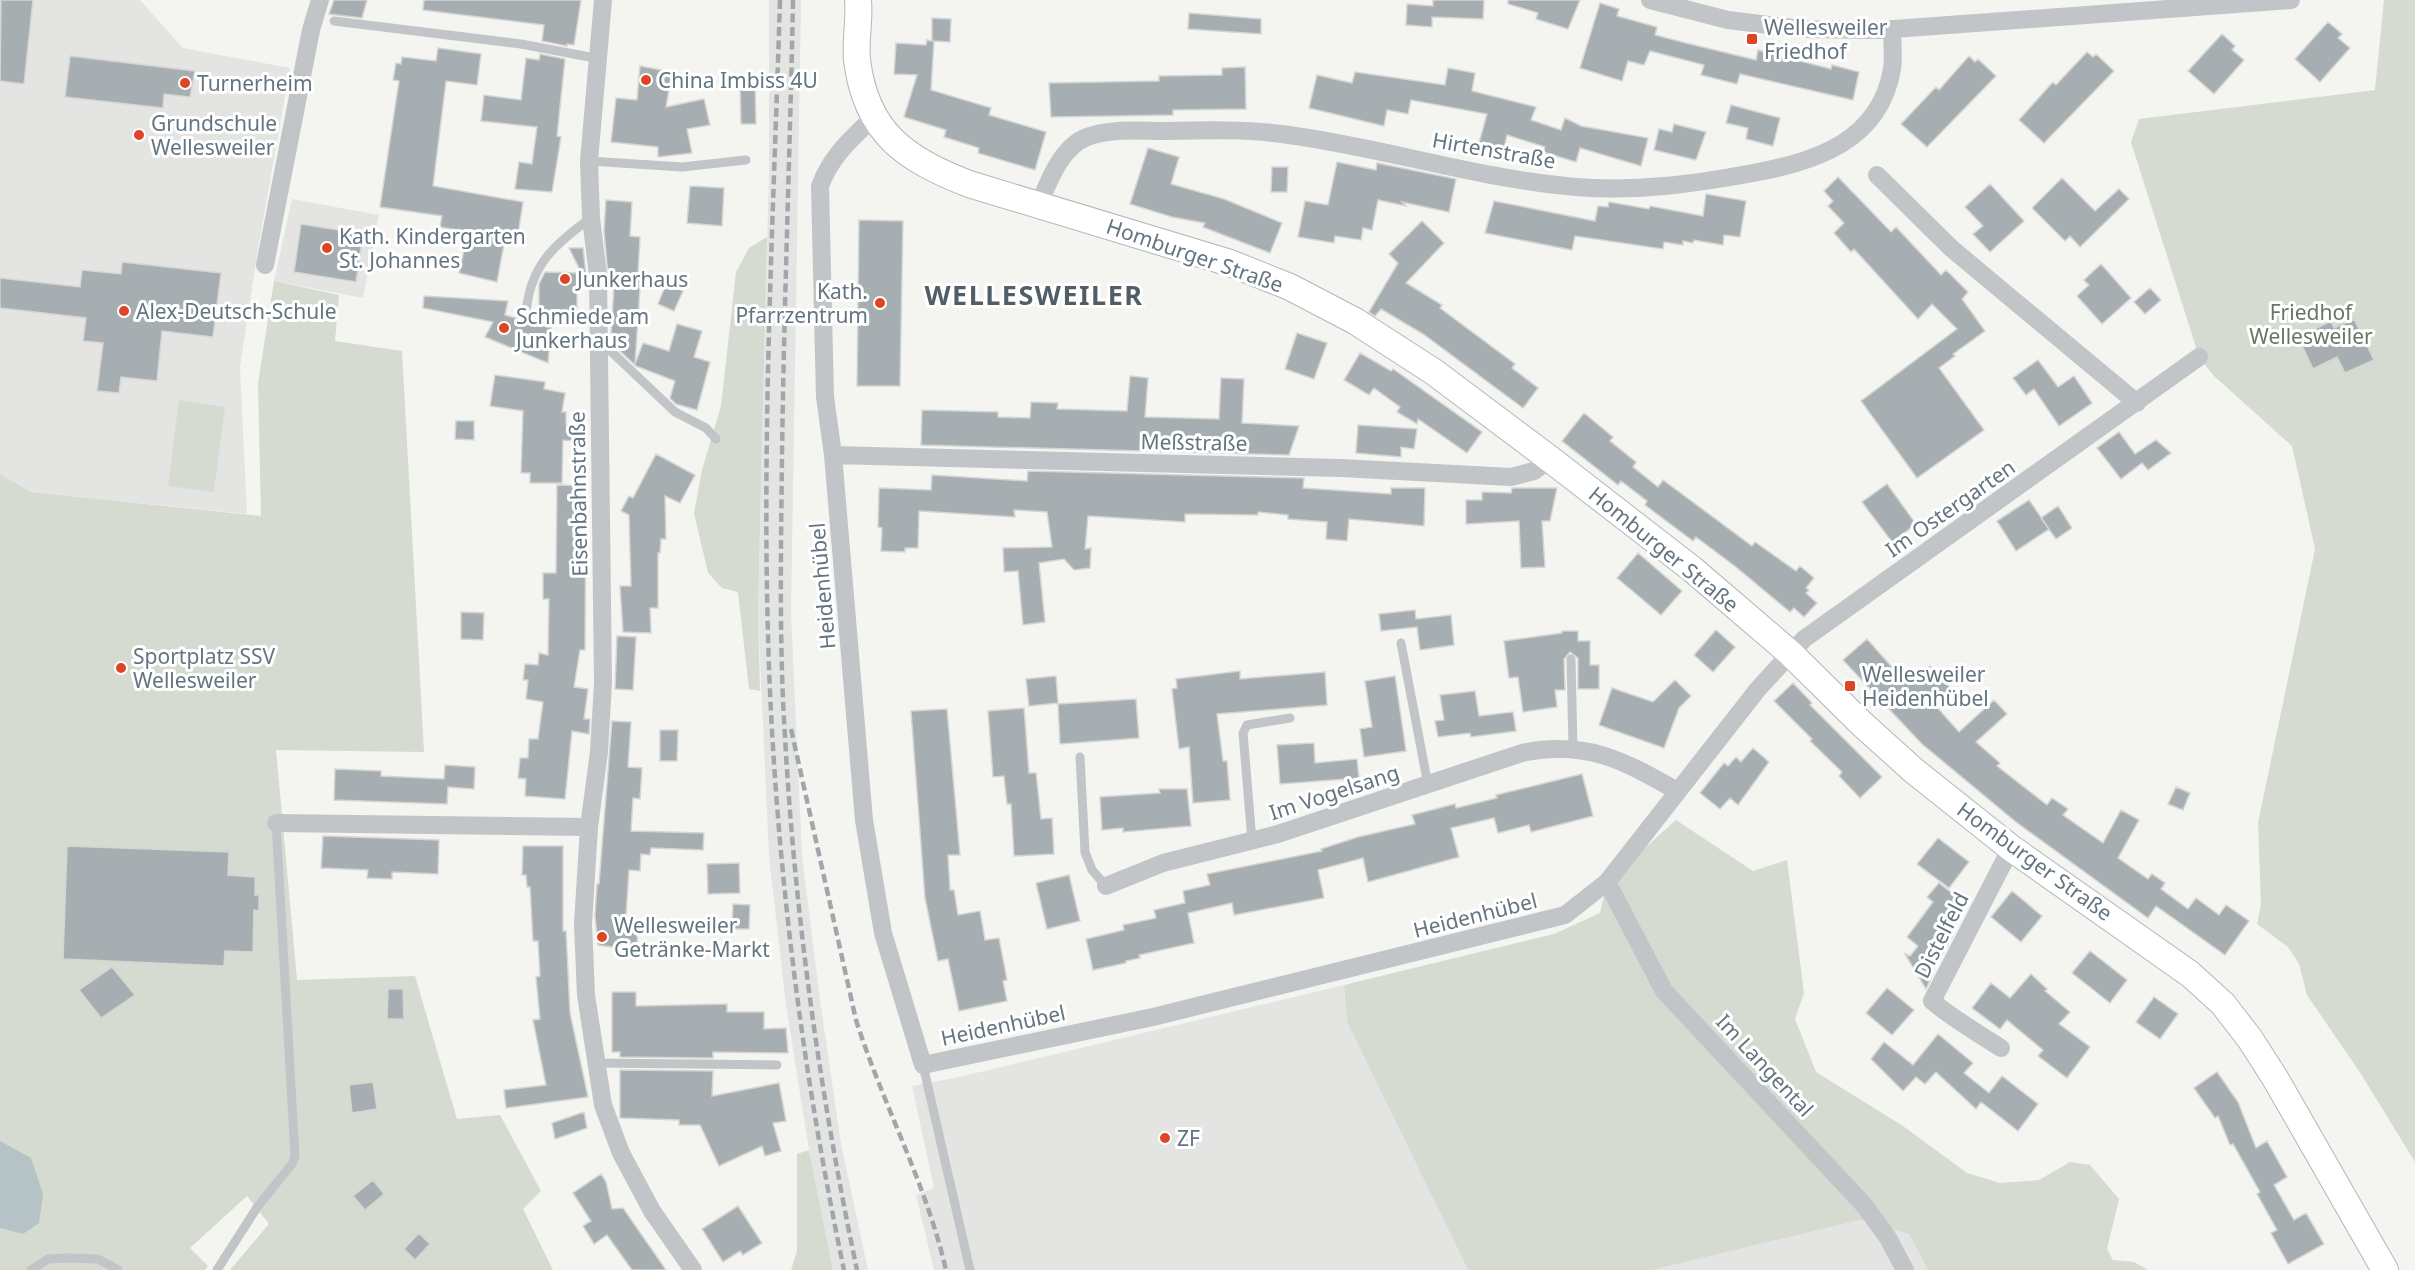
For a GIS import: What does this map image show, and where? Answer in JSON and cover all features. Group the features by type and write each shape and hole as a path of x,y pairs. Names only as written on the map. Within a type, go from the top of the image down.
{"main road":[{"name":"Homburger Straße","path":"858,0 857,57 863,93 874,117 907,155 929,169 969,184 1230,263 1290,286 1355,321 1434,372 1692,569 1790,653 1862,724 1913,770 2011,848 2141,937 2190,974 2223,1004 2250,1039 2275,1078 2385,1270"}],"street":[{"path":"265,265 311,30 320,0"},
{"name":"Eisenbahnstraße","path":"603,0 600,59 589,160 591,218 598,275 603,683 599,752 589,827 583,924 586,995 603,1105 621,1153 652,1211 693,1270"},
{"path":"1650,0 1738,21 1802,29 1892,30 2291,0"},
{"name":"Hirtenstraße","path":"1039,204 1054,171 1068,151 1084,138 1106,132 1220,130 1288,135 1507,178 1576,187 1634,188 1706,182 1766,171 1806,162 1830,151 1848,142 1867,123 1884,94 1892,69 1892,30"},
{"name":"Heidenhübel","path":"874,117 839,150 827,167 820,186 825,397 833,455 864,820 883,933 923,1065 1153,1017 1565,915 1607,882 1677,791 1790,653"},
{"path":"1877,175 1951,248 2137,403"},
{"name":"Im Ostergarten","path":"1790,653 1804,639 2199,357"},
{"name":"Meßstraße","path":"833,455 1341,468 1511,477 1534,471 1550,459"},
{"name":"Im Vogelsang","path":"1106,886 1163,863 1252,841 1429,786 1522,753 1546,748 1573,748 1614,758 1677,791"},
{"path":"276,823 589,827"},
{"name":"Distelfeld","path":"2001,1048 1959,1018 1947,1013 1932,1000 2011,848"},
{"name":"Im Langental","path":"1607,882 1664,991 1864,1205 1888,1238 1905,1270"}],"lane":[{"path":"334,21 521,44 600,59"},
{"path":"589,160 682,167 746,160"},
{"path":"526,315 528,290 536,270 567,235 591,218"},
{"path":"598,339 675,412 706,428 716,439"},
{"name":"Im Vogelsang","path":"1401,643 1429,786"},
{"path":"1571,659 1573,748"},
{"name":"Im Vogelsang","path":"1252,841 1242,733 1247,725 1256,722 1290,718"},
{"name":"Im Vogelsang","path":"1080,757 1085,852 1092,870 1106,886"},
{"path":"217,1270 258,1206 292,1164 294,1156 276,823"},
{"path":"595,1062 777,1065"},
{"path":"923,1065 970,1270"},
{"path":"31,1270 48,1259 66,1258 98,1259 118,1270"}],"shaded area":[{"path":"0,0 140,0 183,48 290,68 240,367 247,514 31,492 0,474"},
{"path":"769,0 801,0 791,613 802,855 841,1144 868,1270 833,1270 809,1150 786,1005 769,857 758,612 769,170"},
{"name":"Kath. Kindergarten St. Johannes","path":"292,199 379,215 363,298 274,281"},
{"name":"ZF","path":"1344,985 1347,1022 1468,1270 934,1270 916,1195 934,1188 912,1086 959,1077"},
{"path":"0,1141 31,1158 43,1194 39,1223 23,1234 0,1228"},
{"path":"1860,1220 1909,1234 1928,1270 1652,1270"}],"green space":[{"name":"Friedhof Wellesweiler","path":"2384,0 2415,0 2415,1162 2361,1074 2307,995 2299,964 2288,947 2257,924 2261,904 2258,823 2315,549 2292,446 2213,375 2199,357 2131,142 2139,119 2375,90"},
{"path":"767,237 758,612 760,691 749,689 738,592 722,588 708,573 694,513 702,470 721,406 736,272 749,248"},
{"path":"274,281 339,295 335,341 402,351 424,752 276,750 297,980 415,976 457,1119 500,1115 541,1191 523,1209 553,1270 230,1270 269,1224 247,1196 190,1248 208,1266 205,1270 0,1270 0,474 31,492 261,516 258,383"},
{"path":"179,400 225,407 214,492 168,486"},
{"path":"1676,820 1753,871 1787,860 1804,993 1795,1019 1816,1072 1903,1126 1967,1173 2000,1183 2039,1180 2070,1162 2090,1165 2119,1199 2107,1249 2113,1260 2134,1262 2148,1270 1928,1270 1909,1234 1860,1220 1652,1270 1468,1270 1347,1022 1344,985 1554,934 1600,913 1607,882"},
{"path":"809,1150 833,1270 791,1270 797,1251 797,1154"}],"building":[{"path":"1,0 33,0 24,84 0,81"},
{"path":"334,0 367,0 362,18 329,14"},
{"path":"424,0 581,0 574,45 567,44 567,46 542,41 544,25 423,10"},
{"path":"1433,0 1484,0 1483,19 1432,17 1432,27 1406,25 1407,4 1433,6"},
{"path":"1508,0 1580,0 1568,29 1536,19 1538,13 1508,4"},
{"path":"1600,3 1619,9 1617,16 1657,27 1655,35 1756,60 1758,50 1831,69 1832,65 1859,72 1853,100 1740,74 1737,84 1701,75 1704,65 1650,51 1644,65 1628,61 1622,81 1580,68"},
{"path":"1189,13 1261,19 1261,34 1188,29"},
{"path":"932,18 951,19 950,42 934,41 931,90 991,108 989,115 1046,132 1035,170 978,153 979,148 944,137 946,130 904,117 917,75 894,74 896,43 926,45 927,40 932,41"},
{"path":"2328,22 2342,34 2338,38 2350,48 2320,82 2295,59"},
{"path":"2222,34 2235,46 2232,50 2244,60 2214,94 2188,71"},
{"path":"438,48 481,54 477,85 446,81 433,186 523,202 518,235 506,233 497,282 459,273 468,232 440,227 442,216 380,207 399,81 393,80 396,63 401,64 402,57 436,61"},
{"path":"2087,52 2093,57 2096,54 2114,71 2044,143 2019,120 2053,82 2056,85"},
{"path":"540,54 565,59 557,136 561,137 552,192 515,189 519,162 532,164 537,127 481,121 484,95 521,100 526,58 539,60"},
{"path":"70,56 195,71 190,97 164,94 163,108 65,97"},
{"path":"1969,56 1975,62 1978,59 1996,76 1927,147 1901,124 1936,87 1939,90"},
{"path":"640,66 672,72 666,107 704,99 710,125 687,129 692,153 658,157 658,147 611,142 616,98 637,100"},
{"path":"1245,67 1246,109 1173,110 1173,115 1051,117 1049,83 1159,81 1159,76 1222,75 1222,68"},
{"path":"1448,68 1475,73 1472,91 1536,107 1531,120 1561,130 1565,118 1581,126 1648,138 1641,166 1580,148 1576,162 1543,152 1545,147 1507,135 1504,148 1479,143 1487,114 1411,100 1408,114 1387,110 1384,126 1309,108 1317,75 1352,83 1355,72 1445,85"},
{"path":"740,81 755,81 756,124 741,124"},
{"path":"1731,105 1780,118 1773,146 1746,139 1748,128 1726,123"},
{"path":"1674,124 1706,132 1696,160 1654,150 1659,129 1672,132"},
{"path":"1148,148 1179,157 1171,184 1224,199 1282,223 1270,253 1203,227 1205,223 1172,217 1130,204"},
{"path":"1337,162 1376,170 1377,163 1456,179 1449,212 1402,202 1406,206 1378,200 1372,230 1363,228 1361,240 1335,236 1334,243 1298,237 1305,201 1328,205"},
{"path":"1272,167 1288,167 1287,192 1271,192"},
{"path":"1838,177 1891,232 1896,227 1941,275 1946,270 1968,292 1962,299 1985,331 1953,354 1955,356 1939,368 1984,430 1917,478 1861,401 1957,329 1932,304 1918,319 1854,249 1851,252 1834,233 1844,223 1828,206 1833,201 1824,191"},
{"path":"2062,178 2095,211 2119,189 2129,199 2080,247 2070,236 2065,241 2032,208"},
{"path":"1990,184 2024,221 1990,252 1973,234 1983,226 1965,207"},
{"path":"690,186 724,188 722,226 687,223"},
{"path":"1706,194 1746,201 1740,237 1724,235 1723,245 1694,240 1693,243 1683,241 1683,245 1664,242 1663,249 1575,236 1572,250 1485,233 1494,201 1595,221 1598,206 1608,207 1609,202 1649,209 1650,206 1703,216"},
{"path":"606,200 632,202 630,236 640,237 638,273 641,273 635,364 643,343 669,351 677,324 702,331 694,357 710,362 697,410 676,404 670,398 675,381 636,366 617,348 611,335 614,286 609,286 604,231"},
{"name":"Kath. Pfarrzentrum","path":"859,220 903,221 900,386 857,386"},
{"path":"1422,221 1444,243 1406,283 1442,305 1440,308 1515,364 1512,368 1538,388 1523,408 1423,334 1381,309 1375,316 1369,312 1398,263 1389,254"},
{"path":"301,224 363,234 356,282 294,272"},
{"path":"569,248 583,248 587,284"},
{"path":"122,262 221,273 213,337 162,331 157,381 121,377 119,393 97,391 103,343 83,341 86,318 0,308 0,278 80,287 82,270 121,274"},
{"path":"2101,264 2131,298 2102,324 2077,296 2089,285 2084,280"},
{"name":"Junkerhaus","path":"545,272 577,273 577,318 539,317 539,284"},
{"path":"666,284 683,291 674,311 658,304"},
{"path":"2150,288 2161,300 2145,314 2134,302"},
{"path":"424,296 508,301 505,315 551,328 548,363 485,337 493,322 423,308"},
{"path":"2354,319 2374,360 2345,373 2337,357 2313,369 2298,337 2331,321 2334,328"},
{"path":"1297,333 1327,343 1314,379 1285,369"},
{"path":"1360,353 1391,371 1393,369 1482,432 1467,453 1418,419 1417,424 1397,412 1400,407 1374,388 1369,395 1344,380"},
{"path":"2038,360 2058,387 2074,376 2092,403 2059,426 2034,389 2026,395 2013,378"},
{"path":"495,375 545,382 544,389 565,393 562,412 566,412 566,425 572,425 572,441 563,440 562,483 530,483 530,473 521,473 523,411 490,406"},
{"path":"1130,376 1148,378 1145,417 1219,419 1221,378 1244,379 1242,423 1299,426 1289,455 921,445 922,410 998,412 998,417 1030,418 1031,402 1058,403 1057,409 1127,411"},
{"path":"1584,413 1613,437 1610,441 1636,462 1633,467 1658,487 1663,480 1752,546 1755,542 1796,571 1800,566 1814,578 1806,588 1809,590 1806,593 1817,603 1804,617 1794,608 1790,612 1696,537 1693,541 1645,505 1647,501 1621,481 1618,485 1562,441"},
{"path":"456,421 474,421 474,440 455,439"},
{"path":"1358,425 1417,429 1414,449 1401,447 1401,457 1356,453"},
{"path":"2119,432 2135,454 2156,440 2171,453 2148,470 2142,463 2121,479 2097,448"},
{"path":"656,454 695,475 680,503 665,496 666,539 661,539 660,553 658,553 658,608 650,608 651,633 623,632 620,586 631,586 629,515 621,511 629,496 633,498"},
{"path":"1028,471 1304,478 1303,488 1391,494 1391,488 1425,488 1424,526 1349,519 1347,541 1326,539 1327,522 1288,519 1288,515 1258,512 1258,515 1185,514 1185,522 1088,516 1085,549 1091,548 1090,568 1074,570 1064,559 1039,563 1045,622 1023,625 1018,571 1004,572 1003,548 1052,547 1047,512 1014,510 1015,517 919,511 918,548 905,548 905,552 881,551 882,528 878,527 879,488 931,490 932,475 1027,481"},
{"path":"1887,484 1916,524 1892,542 1862,502"},
{"path":"557,485 586,486 585,650 580,650 574,687 588,689 584,719 590,719 589,734 572,731 565,799 525,796 526,779 518,778 520,758 528,758 529,739 538,739 543,702 526,699 528,680 523,680 525,664 538,665 539,653 548,655 549,599 543,599 543,573 556,573"},
{"path":"1512,488 1557,488 1550,521 1542,521 1545,567 1521,568 1519,521 1466,524 1466,500 1482,500 1482,492 1511,493"},
{"path":"2029,500 2049,529 2016,551 1997,521"},
{"path":"2058,506 2072,528 2056,539 2041,518"},
{"path":"1638,553 1682,591 1661,615 1617,578"},
{"path":"1415,610 1416,619 1451,615 1454,645 1420,650 1417,627 1381,631 1379,614"},
{"path":"461,612 484,613 483,640 461,639"},
{"path":"1716,630 1735,647 1713,672 1694,655"},
{"path":"1562,631 1578,631 1578,641 1590,641 1590,665 1599,665 1599,689 1578,689 1578,658 1570,652 1564,659 1565,690 1555,690 1557,707 1523,712 1518,677 1509,678 1504,641 1562,633"},
{"path":"617,636 636,637 633,690 615,689"},
{"path":"1867,639 1906,683 1930,666 1952,690 1935,705 1959,732 1994,700 2007,714 1976,742 2000,763 1997,766 2047,805 2052,798 2068,809 2063,815 2103,843 2121,810 2139,820 2118,858 2148,879 2152,874 2165,883 2161,889 2188,909 2196,898 2219,915 2226,905 2249,921 2225,955 2156,906 2148,918 2016,822 1922,744 1843,660"},
{"path":"1240,671 1240,679 1325,672 1327,705 1217,714 1223,761 1227,761 1230,800 1193,803 1189,747 1179,749 1172,689 1177,688 1176,679"},
{"path":"1056,676 1058,703 1029,706 1026,679"},
{"path":"1395,676 1406,751 1364,757 1360,729 1372,727 1365,681"},
{"path":"1675,680 1691,696 1679,708 1664,748 1599,725 1612,688 1653,702"},
{"path":"1793,683 1812,703 1810,705 1882,777 1860,798 1839,776 1842,772 1774,701"},
{"path":"1475,691 1479,716 1513,712 1516,731 1471,737 1470,733 1438,737 1435,721 1444,720 1440,695"},
{"path":"1136,699 1139,738 1060,744 1058,704"},
{"path":"1024,708 1029,773 1036,773 1041,819 1052,818 1054,854 1014,856 1011,804 1007,804 1004,776 993,777 988,711"},
{"path":"947,709 960,855 948,855 950,890 954,890 958,915 980,911 985,940 999,938 1007,980 1003,981 1007,1001 959,1011 948,959 938,961 925,898 911,711"},
{"path":"612,721 631,722 628,767 642,768 640,799 633,798 631,831 704,833 703,850 651,848 650,855 641,854 640,871 629,870 626,916 636,917 638,951 598,945 595,916 597,884 599,884"},
{"path":"660,730 678,730 677,761 660,761"},
{"path":"1314,743 1315,763 1357,759 1359,778 1280,784 1277,745"},
{"path":"1753,748 1769,762 1738,805 1730,798 1720,809 1700,793 1724,763 1728,766 1736,757 1741,762"},
{"path":"445,765 475,767 474,789 448,787 447,804 334,800 335,769 381,771 381,776 444,779"},
{"path":"1582,774 1593,816 1531,832 1529,825 1498,833 1494,818 1451,828 1459,857 1368,882 1363,858 1318,870 1324,898 1234,915 1232,903 1188,913 1194,943 1139,955 1140,958 1126,961 1126,963 1093,970 1086,939 1124,930 1123,925 1156,918 1154,910 1185,903 1183,891 1210,885 1207,874 1322,851 1321,849 1358,837 1415,824 1412,815 1455,804 1456,808 1497,798 1496,795"},
{"path":"2176,787 2190,793 2183,810 2168,804"},
{"path":"1159,789 1187,789 1191,826 1123,832 1123,828 1102,830 1100,797 1160,793"},
{"path":"323,836 439,840 438,874 392,872 392,879 367,878 368,870 321,868"},
{"path":"1938,838 1969,862 1949,888 1917,864"},
{"path":"67,846 229,852 228,875 255,877 255,895 259,895 259,911 254,910 253,952 225,951 224,966 63,959"},
{"path":"523,846 563,846 563,931 566,931 570,1013 588,1097 506,1108 504,1090 546,1085 533,1020 540,1019 536,977 540,976 538,941 533,941 530,887 527,887 526,875 522,875"},
{"path":"739,863 740,893 708,894 707,864"},
{"path":"1069,875 1080,921 1047,929 1036,883"},
{"path":"1939,883 1963,902 1944,931 1952,937 1931,973 1933,974 1926,989 1905,954 1910,956 1918,946 1907,937 1933,902 1927,897"},
{"path":"2012,891 2042,916 2021,942 1991,917"},
{"path":"733,904 750,905 749,929 732,929"},
{"path":"2090,951 2127,980 2110,1003 2072,973"},
{"path":"112,967 135,995 101,1018 79,990"},
{"path":"2031,974 2047,989 2045,991 2070,1012 2059,1024 2090,1047 2067,1078 2038,1056 2043,1050 2007,1020 2000,1029 1972,1008 1991,983 2010,998"},
{"path":"1887,988 1914,1010 1892,1035 1866,1013"},
{"path":"388,989 403,989 404,1019 387,1019"},
{"path":"612,992 636,992 636,1006 727,1004 727,1012 764,1012 764,1029 786,1028 788,1053 713,1052 713,1058 620,1057 620,1052 612,1052"},
{"path":"2154,997 2178,1014 2160,1039 2136,1022"},
{"path":"1938,1034 1973,1063 1964,1073 1989,1093 2002,1076 2038,1104 2018,1131 1981,1102 1976,1109 1936,1072 1925,1084 1916,1077 1903,1091 1871,1059 1884,1042 1913,1065"},
{"path":"620,1070 713,1071 712,1096 779,1083 786,1121 773,1123 781,1151 765,1156 762,1146 719,1166 700,1125 679,1125 679,1120 620,1118"},
{"path":"2217,1072 2238,1102 2256,1148 2267,1141 2287,1177 2274,1185 2294,1220 2306,1213 2324,1244 2288,1264 2271,1233 2277,1230 2257,1194 2260,1192 2233,1144 2230,1145 2218,1116 2215,1118 2194,1088"},
{"path":"373,1082 377,1109 352,1113 349,1085"},
{"path":"584,1112 587,1128 555,1139 552,1123"},
{"path":"601,1174 606,1182 612,1209 623,1208 666,1270 632,1270 607,1235 594,1244 583,1226 591,1221 573,1193"},
{"path":"373,1180 384,1194 365,1210 353,1196"},
{"path":"738,1206 762,1243 743,1255 740,1251 723,1262 702,1229"},
{"path":"419,1233 430,1244 415,1260 404,1249"}],"railway":[{"path":"780,0 767,433 767,606 770,692 780,838 795,983 817,1127 844,1270"},
{"path":"793,0 782,455 783,702 789,804 802,938 832,1138 857,1270"},
{"path":"791,729 856,1020 916,1175 946,1270"}],"place":[{"name":"Wellesweiler Friedhof","path":"1752,39"},
{"name":"China Imbiss 4U","path":"646,80"},
{"name":"Turnerheim","path":"185,83"},
{"name":"Grundschule Wellesweiler","path":"139,135"},
{"name":"Kath. Kindergarten St. Johannes","path":"327,248"},
{"name":"Junkerhaus","path":"565,279"},
{"name":"Kath. Pfarrzentrum","path":"880,303"},
{"name":"Alex-Deutsch-Schule","path":"124,311"},
{"name":"Schmiede am Junkerhaus","path":"504,328"},
{"name":"Sportplatz SSV Wellesweiler","path":"121,668"},
{"name":"Wellesweiler Heidenhübel","path":"1850,686"},
{"name":"Wellesweiler Getränke-Markt","path":"602,937"},
{"name":"ZF","path":"1165,1138"}],"district":[{"name":"WELLESWEILER","path":"1034,294"}]}
